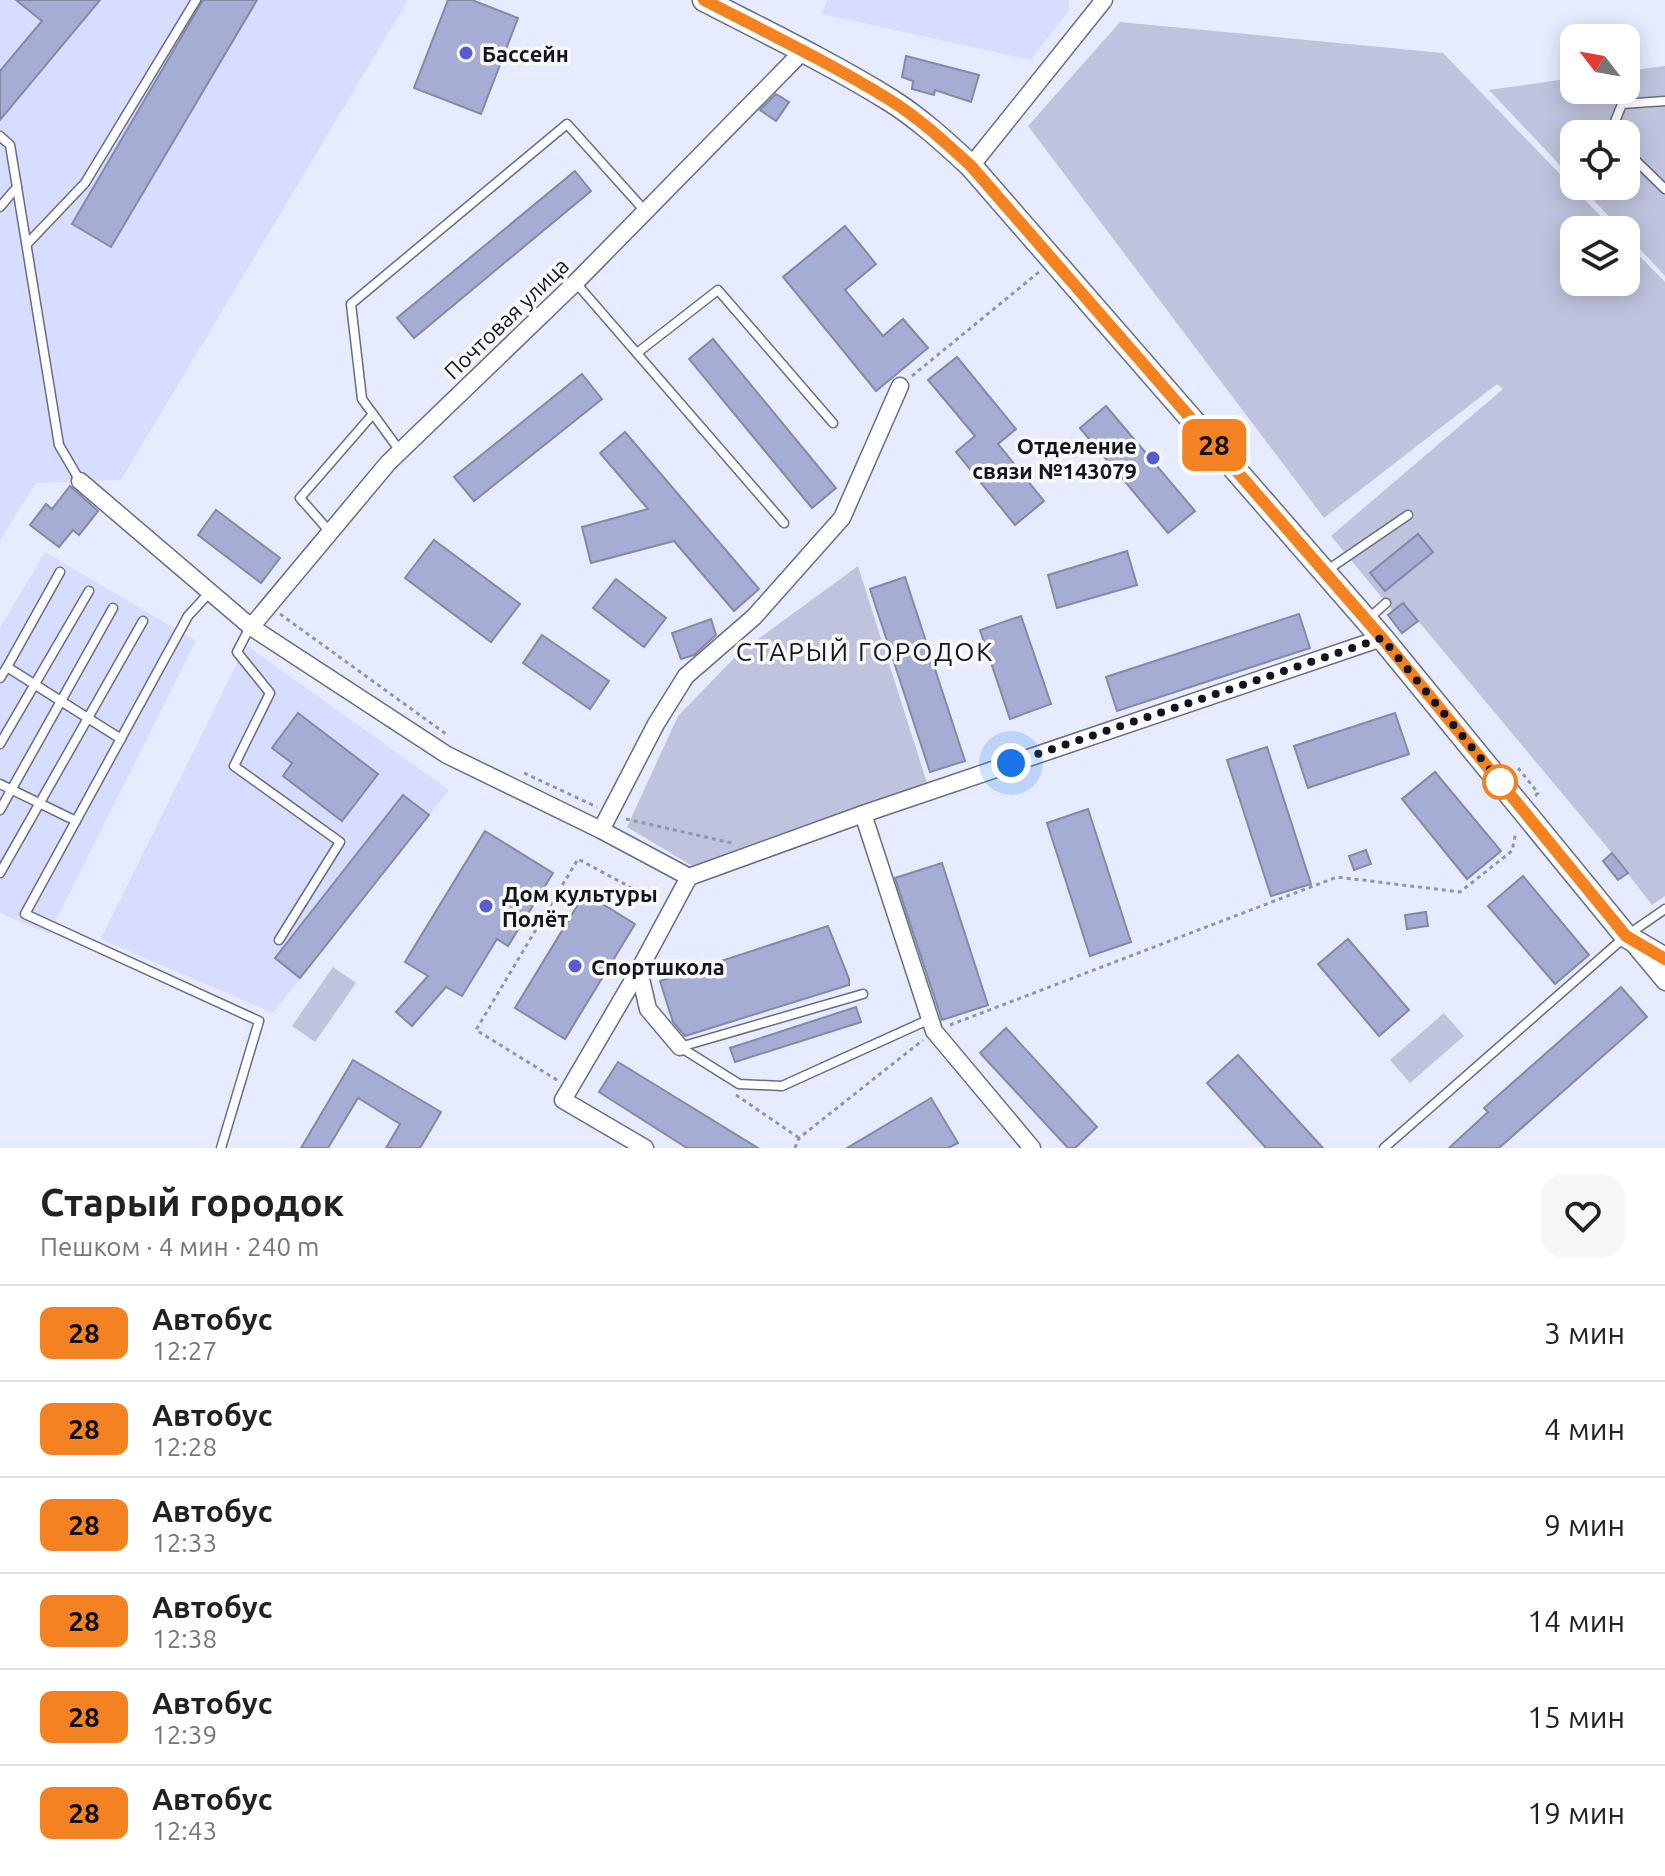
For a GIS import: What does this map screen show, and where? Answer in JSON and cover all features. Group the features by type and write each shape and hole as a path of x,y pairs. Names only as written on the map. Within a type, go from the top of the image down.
{"main road":[{"path":"704,0 892,101 971,166 1367,620 1626,936 1665,959"}],"street":[{"path":"971,166 1104,0"},
{"name":"Почтовая улица","path":"251,627 388,463 576,282 803,51"},
{"path":"601,830 656,724 686,676 754,617 842,518 900,386"},
{"path":"80,481 251,627 447,755 689,877"},
{"path":"645,1148 563,1100 689,877 863,814 1382,638"},
{"path":"863,814 932,1025 1032,1148"},
{"path":"1626,936 1665,982"},
{"path":"639,970 648,1009 680,1047"}],"lane":[{"path":"27,244 85,183 196,0"},
{"path":"1616,120 1622,104 1665,101"},
{"path":"401,451 362,399 351,304 567,124 645,212"},
{"path":"0,136 10,145 59,445 80,481"},
{"path":"1640,165 1665,189"},
{"path":"0,207 17,187"},
{"path":"576,282 784,523"},
{"path":"637,353 718,290 833,423"},
{"path":"330,532 300,498 373,414"},
{"path":"1325,572 1408,515"},
{"path":"0,678 60,572"},
{"path":"0,744 89,591"},
{"path":"209,593 188,616 25,914 259,1021 221,1148"},
{"path":"1367,620 1386,603"},
{"path":"0,810 113,608"},
{"path":"0,873 143,621"},
{"path":"251,627 237,652 270,693 234,766 340,842 279,940"},
{"path":"7,667 121,739"},
{"path":"0,784 76,821"},
{"path":"1384,1148 1626,936 1665,909"},
{"path":"680,1047 863,994"},
{"path":"680,1047 739,1084 782,1086 932,1025"}],"path":[{"path":"900,386 1054,260"},
{"path":"268,606 445,733"},
{"path":"513,768 630,820 763,850"},
{"path":"795,1148 799,1138 932,1025 1337,877 1460,892 1512,851 1520,807 1538,793 1518,768"},
{"path":"570,1088 476,1030 578,859 671,910"}],"shaded area":[{"path":"0,0 408,0 121,480 36,483 0,540"},
{"path":"827,0 1069,0 1069,10 1031,60 822,14"},
{"path":"1120,22 1443,53 1560,174 1560,200 1585,200 1600,216 1560,216 1560,296 1640,296 1640,256 1665,282 1665,896 1652,905 1404,604 1393,611 1331,536 1503,389 1497,384 1324,518 1028,126"},
{"path":"1665,66 1665,276 1640,249 1640,216 1609,216 1593,200 1640,200 1640,120 1560,120 1560,165 1489,90 1560,80 1560,104 1640,104 1640,69"},
{"path":"45,552 196,641 49,934 0,913 0,628"},
{"path":"858,566 927,783 694,867 627,827 678,716 739,653"},
{"path":"246,645 449,790 273,1013 101,939"},
{"path":"333,967 356,983 315,1042 292,1026"},
{"path":"1444,1013 1464,1036 1410,1083 1390,1060"}],"building":[{"path":"16,0 100,0 0,120 0,71 42,21"},
{"path":"203,0 257,0 111,247 72,224"},
{"name":"Бассейн","path":"448,0 472,0 518,18 481,114 414,88"},
{"path":"906,56 979,75 971,102 935,90 934,95 912,89 913,81 902,77"},
{"path":"776,94 789,102 776,121 760,110"},
{"path":"575,171 591,191 414,338 397,318"},
{"path":"845,226 876,264 845,290 883,336 903,319 928,348 876,391 783,277"},
{"path":"713,339 836,488 812,508 689,359"},
{"path":"957,357 1016,429 998,444 1044,501 1015,525 956,452 975,436 928,380"},
{"path":"582,374 602,399 474,501 454,477"},
{"path":"1106,406 1195,511 1168,533 1080,428"},
{"path":"625,432 759,589 734,611 674,541 591,563 582,527 648,509 600,453"},
{"path":"70,486 98,511 79,535 73,530 59,547 30,525 46,504 52,509"},
{"path":"216,510 280,558 261,583 198,535"},
{"path":"1418,534 1433,552 1385,591 1370,573"},
{"path":"434,540 520,604 491,642 405,578"},
{"path":"1127,551 1137,585 1057,608 1048,575"},
{"path":"905,577 965,761 930,772 870,589"},
{"path":"616,579 666,618 644,647 593,608"},
{"path":"1403,603 1418,621 1402,633 1388,615"},
{"path":"1299,614 1310,648 1117,711 1106,677"},
{"path":"1021,616 1051,704 1010,719 980,630"},
{"path":"711,619 716,635 694,655 681,659 672,633"},
{"path":"542,635 609,681 590,709 523,663"},
{"path":"298,713 378,774 342,821 283,776 292,763 272,748"},
{"path":"1395,713 1409,754 1308,788 1294,746"},
{"path":"1267,747 1311,884 1271,896 1227,760"},
{"path":"1435,772 1501,851 1467,879 1402,799"},
{"path":"403,795 429,815 300,978 275,958"},
{"path":"1088,809 1131,942 1090,956 1047,823"},
{"name":"Дом культуры Полёт","path":"485,831 553,873 508,946 497,939 462,996 446,987 412,1026 396,1012 428,976 405,962"},
{"path":"1366,850 1371,864 1354,870 1349,856"},
{"path":"1612,853 1628,873 1618,880 1603,861"},
{"path":"942,863 988,1005 942,1020 895,878"},
{"path":"1523,876 1589,955 1555,984 1488,906"},
{"name":"Спортшкола","path":"585,893 635,924 565,1039 515,1008"},
{"path":"1426,912 1428,926 1407,929 1405,915"},
{"path":"828,926 849,985 685,1036 673,1022 660,981"},
{"path":"1348,939 1409,1010 1379,1036 1318,964"},
{"path":"1621,987 1647,1017 1499,1148 1449,1148 1488,1112 1484,1108"},
{"path":"856,1007 861,1022 735,1062 730,1048"},
{"path":"1006,1028 1097,1127 1075,1148 1068,1148 980,1053"},
{"path":"1238,1055 1323,1148 1266,1148 1207,1083"},
{"path":"353,1060 441,1112 420,1148 386,1148 400,1124 358,1098 328,1148 301,1148"},
{"path":"618,1062 758,1148 687,1148 599,1092"},
{"path":"931,1098 958,1143 948,1148 847,1148"}],"bus line":[{"name":"28","path":"704,0 892,101 971,166 1382,638 1626,936 1665,959"}],"place":[{"name":"Бассейн","path":"466,53"},
{"name":"Отделение связи №143079","path":"1153,458"},
{"name":"Дом культуры Полёт","path":"486,906"},
{"name":"Спортшкола","path":"575,966"}],"district":[{"name":"СТАРЫЙ ГОРОДОК","path":"865,651"}],"route":[{"path":"1011,763 1382,638 1500,782"}]}
